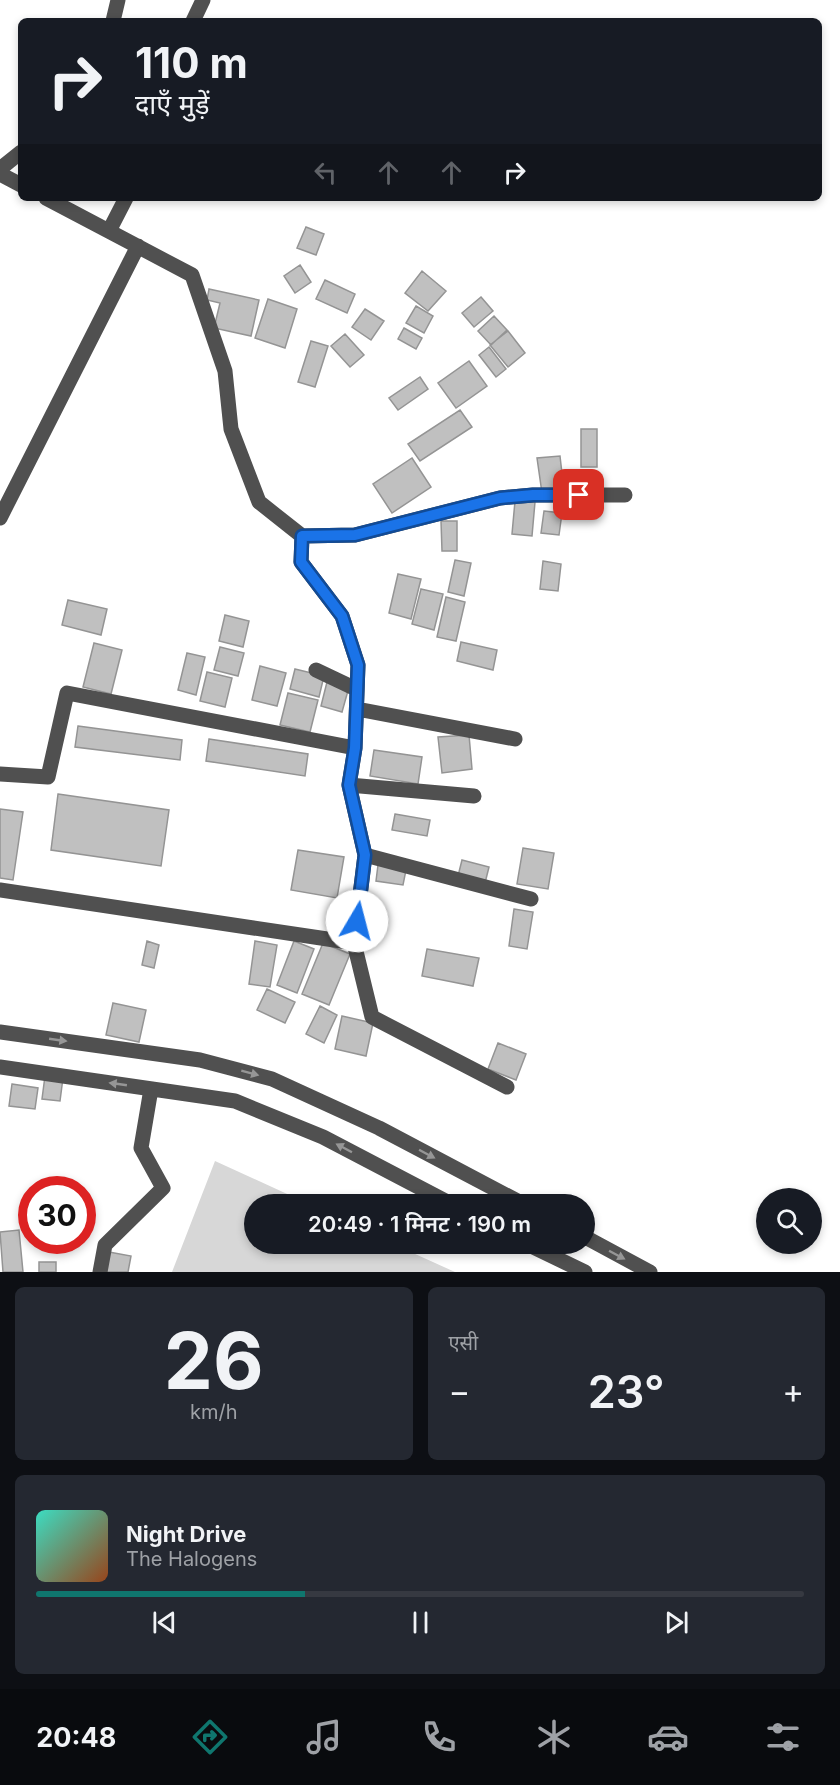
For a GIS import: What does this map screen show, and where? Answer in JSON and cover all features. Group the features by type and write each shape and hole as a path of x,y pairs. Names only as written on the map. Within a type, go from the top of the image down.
{"street":[{"path":"114,18 118,0"},
{"path":"195,18 203,0"},
{"path":"18,155 0,172 18,183"},
{"path":"52,201 192,275 225,371 231,429 260,502 302,536 355,535 500,498 533,495 625,495"},
{"path":"109,231 124,201"},
{"path":"0,518 138,246"},
{"path":"302,536 301,562 342,616 358,665 355,748 349,785 365,855 354,943 372,1017 507,1087"},
{"path":"316,670 356,689"},
{"path":"0,774 48,777 67,693 355,748"},
{"path":"357,709 515,740"},
{"path":"349,785 474,796"},
{"path":"365,855 531,899"},
{"path":"0,890 354,943"},
{"path":"0,1032 200,1060 272,1079 379,1128 504,1194"},
{"path":"0,1067 235,1101 323,1137 432,1194"},
{"path":"100,1272 105,1245 163,1188 141,1148 151,1089"},
{"path":"595,1243 650,1272"},
{"path":"548,1254 585,1272"}],"shaded area":[{"path":"215,1161 287,1194 244,1194 244,1254 415,1254 455,1272 172,1272"}],"building":[{"path":"306,227 324,234 316,255 297,248"},
{"path":"300,265 311,282 295,293 284,276"},
{"path":"422,271 446,291 428,311 405,293"},
{"path":"325,280 355,294 347,313 316,299"},
{"path":"209,289 259,300 251,336 214,328 220,303 207,300"},
{"path":"481,297 493,311 474,327 462,313"},
{"path":"268,299 297,309 285,348 255,338"},
{"path":"416,306 433,316 424,333 406,323"},
{"path":"365,309 384,321 371,340 352,327"},
{"path":"494,316 507,330 491,345 478,331"},
{"path":"404,328 422,338 416,349 398,339"},
{"path":"508,331 525,353 508,367 490,345"},
{"path":"345,334 364,355 350,367 331,346"},
{"path":"311,341 328,346 315,387 298,382"},
{"path":"489,347 506,369 496,377 479,355"},
{"path":"469,361 487,386 456,408 438,383"},
{"path":"420,377 428,389 398,410 389,398"},
{"path":"460,410 472,427 420,461 408,444"},
{"path":"581,429 597,429 597,467 581,467"},
{"path":"560,456 564,491 542,493 537,458"},
{"path":"412,458 431,487 392,513 373,484"},
{"path":"515,501 535,502 532,536 512,534"},
{"path":"544,511 562,513 559,535 541,533"},
{"path":"441,521 457,521 457,551 442,551"},
{"path":"455,560 471,563 464,596 448,592"},
{"path":"543,561 561,564 558,591 540,589"},
{"path":"398,574 421,579 411,619 389,613"},
{"path":"421,589 443,594 434,630 412,624"},
{"path":"446,597 465,602 456,641 437,637"},
{"path":"68,600 107,609 101,635 62,625"},
{"path":"225,615 249,621 243,647 219,641"},
{"path":"461,642 497,650 493,670 457,661"},
{"path":"94,643 122,650 111,694 83,687"},
{"path":"220,647 244,653 238,676 214,670"},
{"path":"187,653 205,657 196,695 178,690"},
{"path":"260,666 286,673 277,706 252,700"},
{"path":"295,669 324,676 319,697 290,689"},
{"path":"207,672 232,678 225,707 200,701"},
{"path":"327,682 349,687 342,712 321,706"},
{"path":"288,693 318,700 310,732 280,725"},
{"path":"78,726 182,740 180,760 75,747"},
{"path":"469,735 472,769 442,773 438,737"},
{"path":"209,739 308,754 305,776 206,761"},
{"path":"374,750 422,757 418,784 370,776"},
{"path":"58,794 169,810 161,866 51,850"},
{"path":"0,809 23,812 13,880 0,878"},
{"path":"395,814 430,820 427,836 392,830"},
{"path":"523,848 554,853 548,889 517,884"},
{"path":"298,850 344,857 337,898 291,890"},
{"path":"462,860 489,867 485,883 458,876"},
{"path":"378,865 406,870 403,885 376,881"},
{"path":"514,909 533,912 527,949 509,946"},
{"path":"147,941 159,945 154,968 142,965"},
{"path":"255,941 277,945 270,987 249,984"},
{"path":"294,941 314,949 297,993 277,985"},
{"path":"323,943 350,954 329,1005 302,994"},
{"path":"427,949 479,958 473,986 422,976"},
{"path":"267,989 295,1002 285,1023 257,1010"},
{"path":"113,1003 146,1010 139,1042 106,1035"},
{"path":"320,1006 337,1015 324,1043 306,1034"},
{"path":"342,1016 373,1023 366,1056 335,1049"},
{"path":"498,1043 526,1054 516,1080 488,1069"},
{"path":"45,1076 63,1078 60,1101 42,1099"},
{"path":"12,1084 38,1088 35,1109 9,1106"},
{"path":"18,1230 18,1254 21,1254 23,1272 3,1272 0,1232"},
{"path":"109,1252 131,1256 128,1272 105,1272"},
{"path":"39,1262 56,1262 56,1272 39,1272"}],"route":[{"path":"357,921 365,855 349,785 355,748 358,665 342,616 301,562 302,536 355,535 500,498 579,495"}]}
